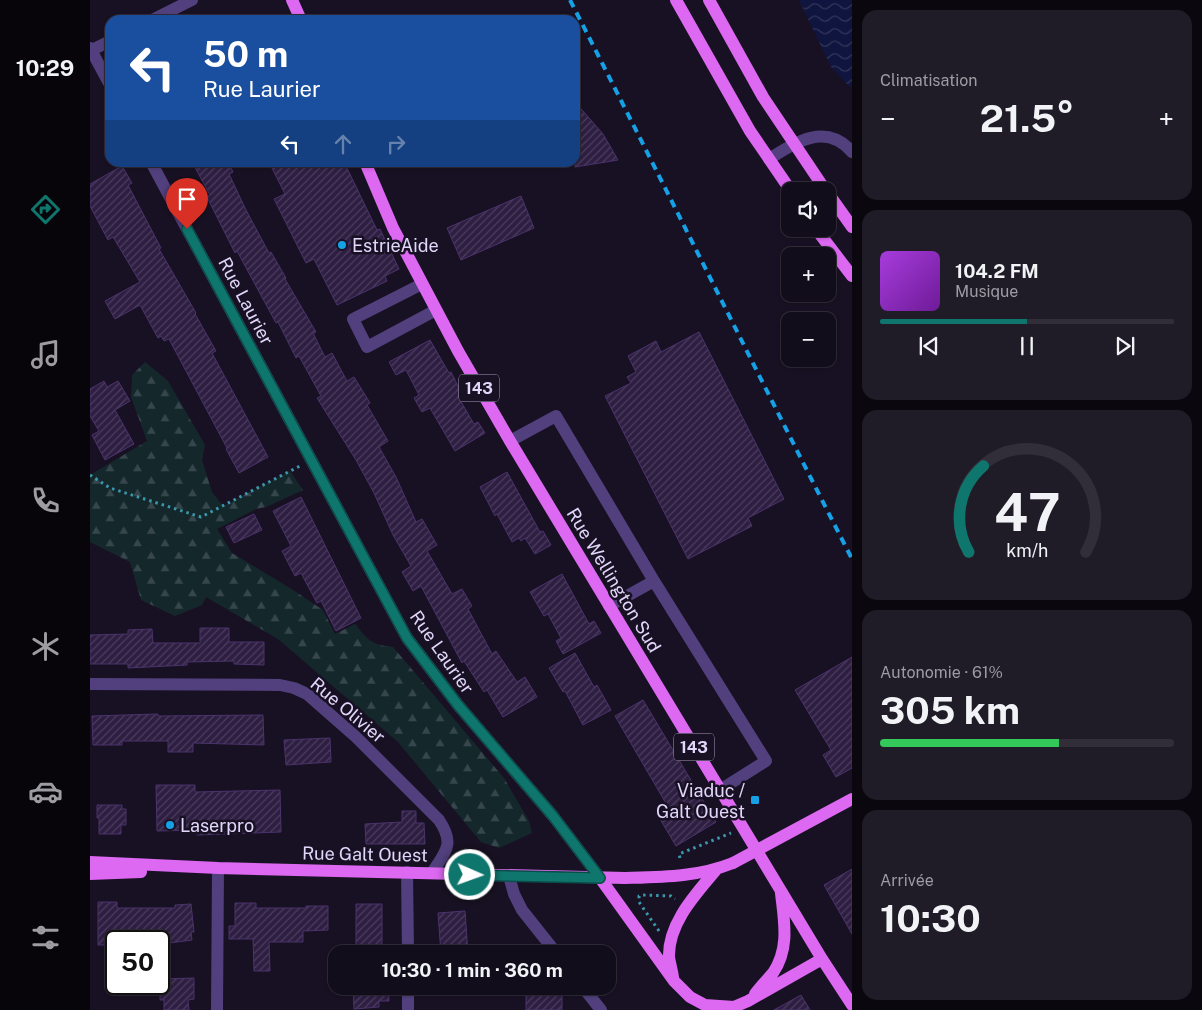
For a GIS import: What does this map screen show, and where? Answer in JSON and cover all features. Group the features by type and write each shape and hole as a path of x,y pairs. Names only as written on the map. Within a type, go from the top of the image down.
{"main road":[{"path":"292,0 299,15"},
{"path":"676,0 750,131 785,182"},
{"path":"709,0 763,97 820,182"},
{"name":"Rue Wellington Sud","path":"367,167 393,228 422,284 510,441 822,959 852,1005"},
{"path":"836,205 852,227"},
{"path":"822,237 852,276"},
{"name":"Rue Galt Ouest","path":"90,862 218,868 509,876 675,877 716,870 733,863 852,799"},
{"name":"Rue Galt Ouest","path":"90,874 218,868"},
{"path":"674,982 669,957 671,942 677,925 685,908 716,870"},
{"name":"Rue Laurier","path":"600,878 674,982 690,997 705,1005 734,1007 822,959"},
{"path":"748,1001 773,973 779,960 786,935 780,888"}],"street":[{"path":"162,15 192,0"},
{"path":"105,43 90,50 105,76"},
{"path":"769,159 794,144 822,136 833,137 844,143 852,152"},
{"name":"Rue Laurier","path":"154,167 407,638 458,705 553,816 600,878"},
{"path":"422,284 353,319 367,347 436,310"},
{"path":"510,441 556,416 654,581 766,761 720,790"},
{"path":"609,606 654,581"},
{"name":"Rue Olivier","path":"90,684 280,685 294,688 306,694 356,737 446,830 448,841 445,851 432,873"},
{"path":"217,1010 218,868"},
{"path":"407,872 408,945"},
{"path":"509,876 514,894 522,910 550,945"},
{"path":"408,995 408,1010"},
{"path":"589,995 601,1010"}],"path":[{"path":"90,475 110,488 201,518 312,460"},
{"path":"680,858 679,854 731,833"},
{"path":"661,933 636,897 642,895 671,896 679,903"}],"green space":[{"path":"145,362 168,381 205,445 202,460 212,492 223,506 290,471 303,490 266,507 256,509 217,529 232,553 323,610 335,634 355,624 371,641 393,647 504,778 529,821 532,833 499,848 481,842 398,742 278,639 206,597 202,605 175,616 141,600 130,562 90,542 90,475 147,441 131,397 132,375"}],"water":[{"path":"799,0 852,0 852,89 831,67"}],"building":[{"path":"580,108 603,134 618,160 580,166"},
{"path":"123,167 132,183 128,185 161,248 159,249 216,351 212,353 268,457 239,473 169,339 164,341 161,336 158,338 140,305 115,319 105,301 140,282 113,237 108,240 90,206 90,184"},
{"path":"195,167 230,167 233,172 229,174 246,210 316,332 313,333 325,357 332,353 347,381 354,377 370,403 367,405 388,441 379,447 396,477 416,522 422,519 437,545 427,551 452,594 462,589 472,606 468,609 492,654 496,651 517,682 525,677 537,697 503,717 487,690 484,692 464,661 462,663 421,586 413,591 402,572 411,566 393,535 374,493 356,460 317,398 321,396 299,356 296,358 278,322 276,323 237,251 235,253 207,197 210,195"},
{"name":"EstrieAide","path":"272,167 346,167 377,230 380,229 399,269 385,276 387,281 337,305 314,259 306,263 274,199 285,194"},
{"path":"521,196 534,228 461,260 447,228"},
{"path":"699,332 784,499 748,518 752,526 688,559 605,396 631,383 627,377 636,372 628,356 656,341 661,352"},
{"path":"430,340 449,373 451,372 464,398 460,400 474,424 478,422 485,433 455,451 430,408 422,412 414,398 419,395 406,370 396,375 389,362"},
{"path":"104,381 107,387 118,381 130,401 115,410 134,444 105,460 92,435 99,431 90,416 90,389"},
{"path":"507,472 540,532 543,531 551,545 535,554 525,538 521,541 519,538 512,542 497,514 495,516 480,487"},
{"path":"301,497 361,618 336,631 321,601 317,603 301,573 295,576 282,551 291,546 273,511"},
{"path":"254,514 262,530 234,543 226,527"},
{"path":"562,574 589,624 594,621 601,633 563,654 556,641 561,638 548,614 544,616 530,592"},
{"path":"200,628 229,628 229,642 264,642 264,665 234,664 234,661 187,662 187,665 128,668 128,664 90,664 90,635 128,634 128,630 152,629 153,643 200,643"},
{"path":"575,653 594,687 597,685 611,710 583,725 565,691 563,692 549,668"},
{"path":"852,657 852,768 836,777 823,755 831,750 795,690"},
{"path":"643,700 716,822 676,846 660,819 671,812 615,716"},
{"path":"158,714 158,716 263,715 264,745 193,743 193,752 168,752 168,741 122,741 122,745 93,745 92,716"},
{"path":"330,738 331,762 286,765 284,740"},
{"path":"156,785 195,785 195,792 280,790 281,832 197,835 197,830 157,831"},
{"path":"97,805 122,805 122,809 126,809 126,825 121,825 121,834 99,834"},
{"path":"402,811 416,811 416,823 424,823 425,844 366,844 365,824 402,822"},
{"path":"852,869 852,934 824,885"},
{"path":"98,902 117,902 117,908 175,908 175,905 191,904 194,932 191,932 192,940 170,943 170,930 105,930 105,945 98,945"},
{"path":"235,903 256,903 256,908 328,906 328,930 303,931 303,942 269,942 270,971 254,971 253,939 229,939 229,926 235,926"},
{"path":"356,904 382,904 382,944 356,945"},
{"path":"465,911 467,945 440,945 438,913"},
{"path":"194,978 194,999 188,1000 189,1010 164,1010 164,1000 160,1000 160,995 170,995 170,979"},
{"path":"353,995 389,995 389,1001 379,1001 379,1007 354,1009"},
{"path":"526,995 562,995 562,1010 526,1010"},
{"path":"801,995 810,1010 774,1010"}],"railway":[{"path":"570,0 578,15"},
{"path":"580,20 852,559"}],"place":[{"name":"EstrieAide","path":"342,245"},
{"name":"Viaduc / Galt Ouest","path":"755,800"},
{"name":"Laserpro","path":"170,825"}],"route":[{"path":"187,229 407,638 458,705 553,816 600,878 470,875"}]}
